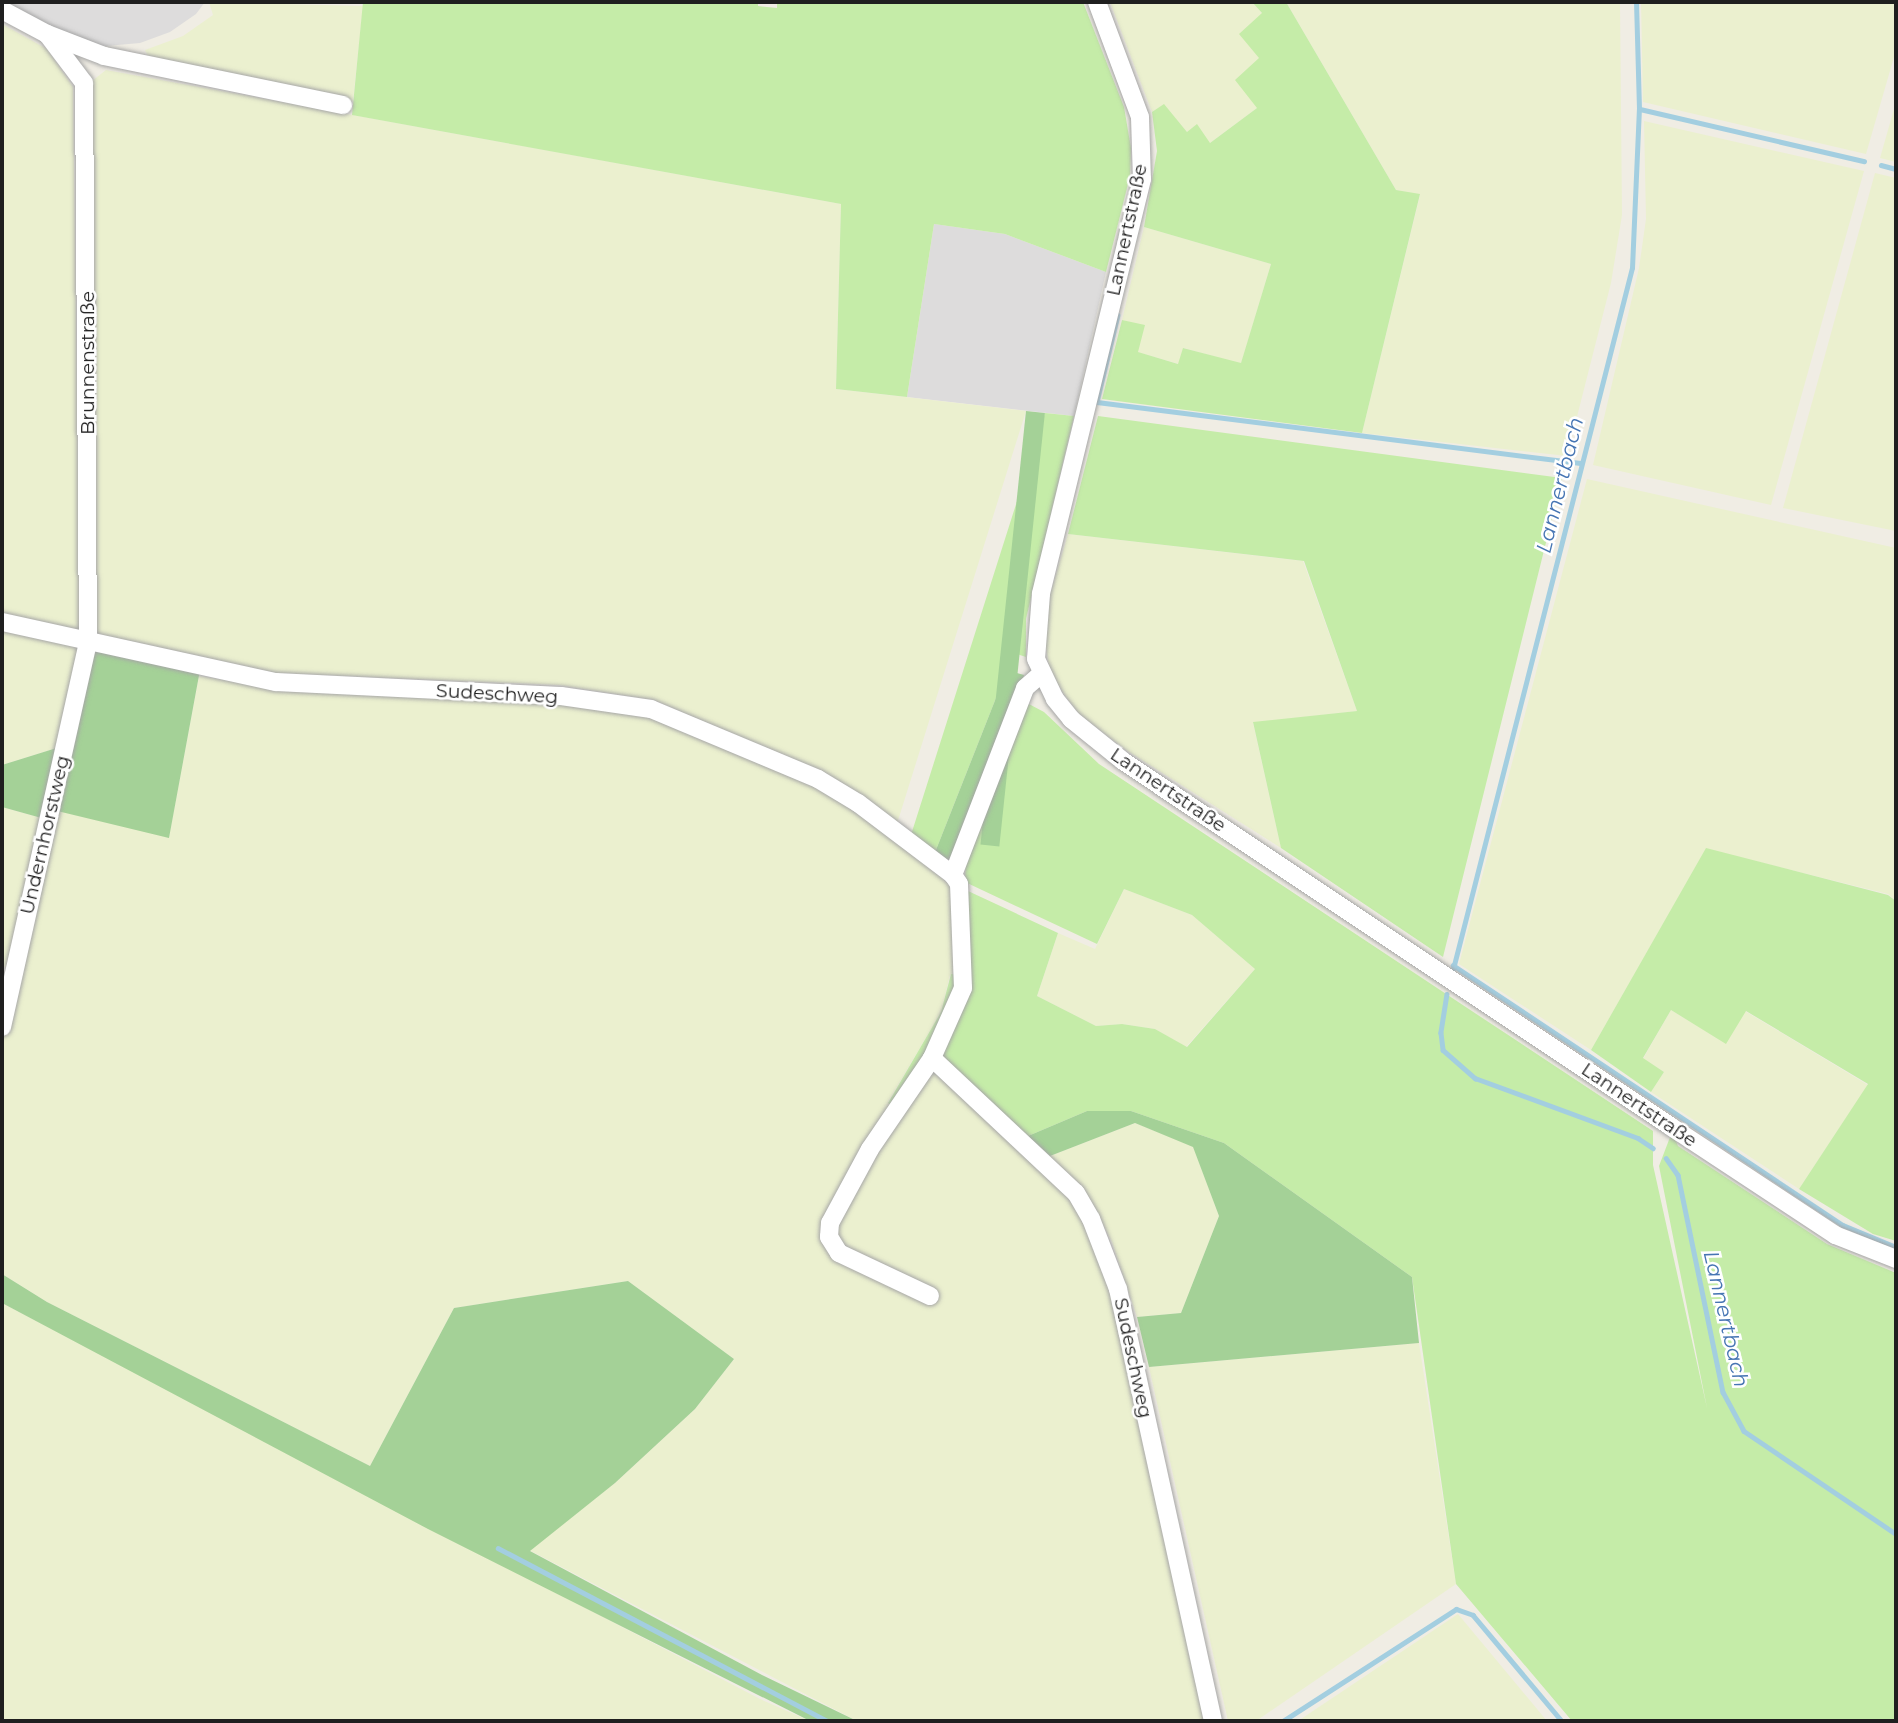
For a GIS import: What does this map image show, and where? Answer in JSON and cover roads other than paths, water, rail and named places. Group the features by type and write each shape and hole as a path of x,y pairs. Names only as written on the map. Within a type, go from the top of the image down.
{"street":[{"name":"Lannertstraße","path":"1097,2 1140,117 1142,179 1041,594 1035,643 1041,674 1071,719 1123,761 1835,1235 1896,1259"},
{"path":"2,10 47,34 104,56 344,105"},
{"path":"47,34 84,83 93,65 104,56"},
{"name":"Brunnenstraße","path":"84,83 88,643"},
{"name":"Sudeschweg","path":"2,622 88,643 276,682 561,696 651,709 817,779 858,803 954,875"},
{"name":"Undernhorstweg","path":"2,1027 88,643"},
{"path":"930,1296 839,1253 829,1237 830,1223 870,1149 932,1058 963,988 959,884 954,875 1025,688 1041,674"},
{"name":"Sudeschweg","path":"932,1058 1076,1193 1091,1219 1118,1289 1213,1721"}],"waterway":[{"name":"Lannertbach","path":"1453,969 1632,268 1639,109 1636,2"},
{"path":"1640,109 1864,161"},
{"path":"1881,165 1896,169"},
{"path":"1118,315 1097,402 1580,463"},
{"path":"1453,965 1843,1225 1896,1247"},
{"name":"Lannertbach","path":"1447,994 1441,1033 1443,1050 1475,1078 1638,1138 1653,1148"},
{"name":"Lannertbach","path":"1666,1158 1678,1175 1723,1392 1744,1431 1896,1534"},
{"path":"498,1548 827,1721"},
{"path":"1283,1721 1456,1609 1473,1615 1562,1721"}]}
